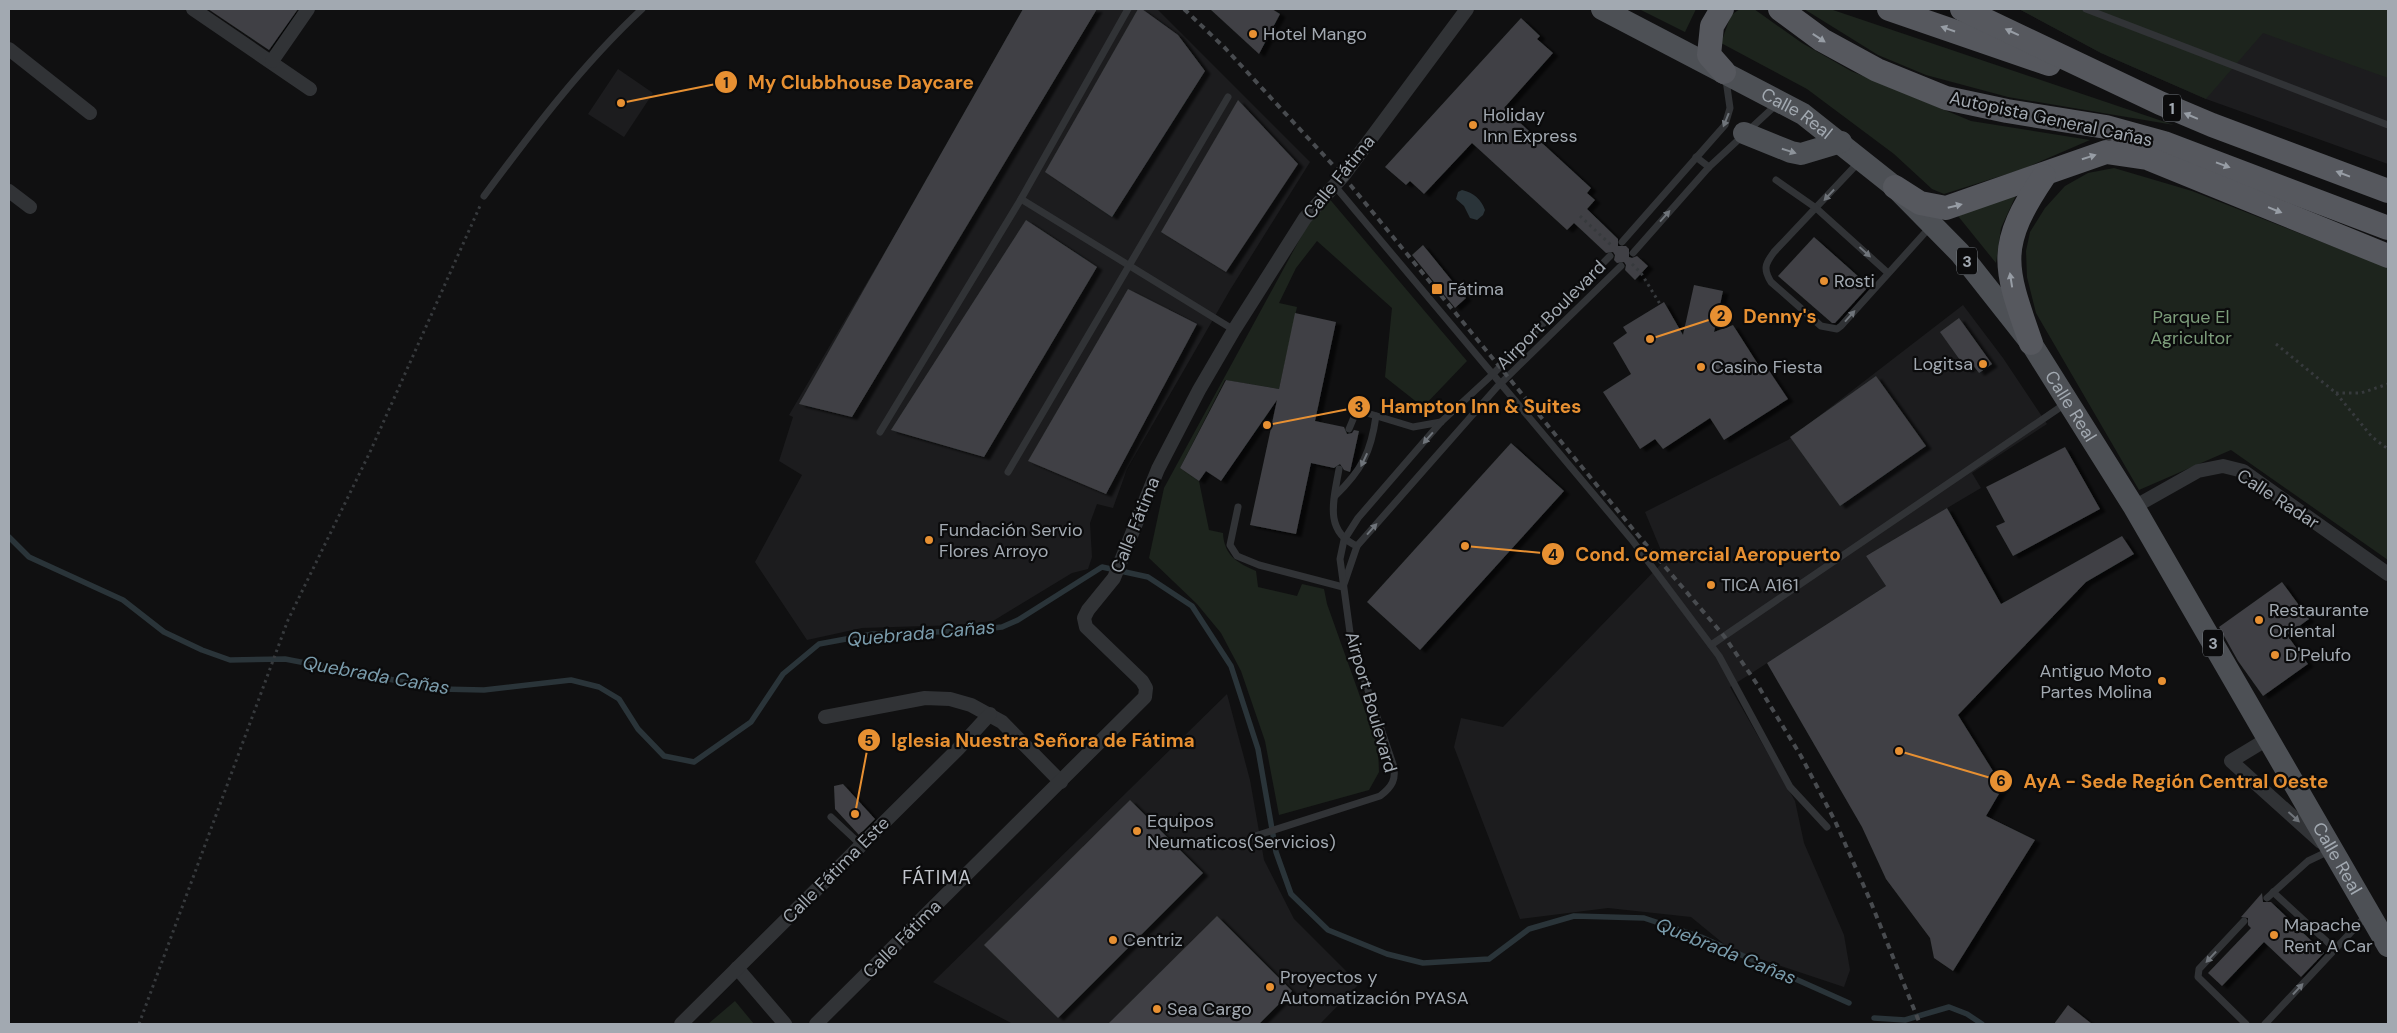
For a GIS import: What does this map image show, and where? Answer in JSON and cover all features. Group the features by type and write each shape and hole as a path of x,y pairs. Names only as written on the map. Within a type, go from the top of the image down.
{"highway":[{"path":"1722,9 1712,26 1709,55 1724,72"},
{"name":"Autopista General Cañas","path":"1780,9 1822,40 1869,66 1946,98 2007,111 2106,127 2164,143 2388,228"},
{"path":"1889,9 2160,102"},
{"name":"1","path":"1962,9 2212,125 2388,191"},
{"path":"1895,187 1920,203 1946,208 2044,176 2088,157 2106,152 2147,158 2388,256"},
{"path":"2031,343 2012,287 2008,264 2015,225 2024,206 2044,176"}],"main road":[{"name":"Calle Real","path":"1602,9 1803,114 1841,142 1895,187 1960,253 2031,343 2134,507 2388,946"},
{"path":"1744,133 1800,154 1841,142"}],"street":[{"path":"193,9 272,61 310,89"},
{"path":"272,61 308,9"},
{"name":"Calle Fátima","path":"816,1024 1145,698 1146,688 1142,681 1086,627 1084,618 1088,610 1114,578 1158,469 1199,390 1234,330 1305,218 1334,185 1467,9"},
{"path":"9,49 90,113"},
{"path":"9,191 30,207"},
{"name":"Calle Radar","path":"2134,507 2198,471 2223,466 2243,471 2388,574"},
{"path":"826,717 937,697 971,705 1002,722 1061,782"},
{"name":"Calle Fátima Este","path":"681,1024 861,846 990,714"},
{"path":"2269,738 2231,762 2331,850"},
{"path":"737,968 784,1024"}],"lane":[{"path":"484,196 538,123 616,33 642,9"},
{"path":"880,432 1021,199 1128,9"},
{"path":"2086,9 2388,125"},
{"path":"1622,242 1725,125 1728,117 1729,93 1724,72"},
{"path":"1008,472 1128,264 1228,97"},
{"path":"1633,252 1708,168 1779,101"},
{"path":"1696,157 1708,168"},
{"path":"1862,159 1774,252 1765,264 1765,273 1771,282 1821,326 1836,329 1932,224"},
{"path":"1776,180 1816,208 1888,273"},
{"path":"1334,185 1632,540 1719,656 1790,787 1827,827"},
{"path":"1021,199 1234,330"},
{"name":"Airport Boulevard","path":"1252,837 1380,796 1394,782 1396,773 1351,640 1340,559 1344,540 1358,518 1441,422 1493,374 1610,256"},
{"name":"Airport Boulevard","path":"1343,587 1357,546 1501,384 1621,266"},
{"path":"1711,645 2067,402"},
{"path":"1349,429 1356,410 1413,427 1441,422"},
{"path":"1335,496 1350,481 1365,461 1373,435 1376,416"},
{"path":"1339,469 1333,518 1344,540 1357,546"},
{"path":"1238,507 1230,545 1237,556 1259,565 1343,587"},
{"path":"831,817 861,846"},
{"path":"2267,898 2308,860 2331,850"},
{"path":"2274,892 2335,949"},
{"path":"2265,1024 2369,914"},
{"path":"2244,921 2199,969 2198,977 2246,1024"}],"path":[{"path":"139,1024 288,620 370,452 484,196"},
{"path":"2276,344 2336,393 2372,436 2388,449"},
{"path":"2336,393 2361,393 2388,384"}],"shaded area":[{"path":"1023,9 1157,9 1310,162 1230,290 1127,469 1113,508 1097,504 1090,523 1092,557 1088,569 1072,573 993,621 958,625 862,628 807,640 755,562 802,475 779,461 793,417 789,415 909,211"},
{"path":"2019,9 2388,9 2388,164 2206,99 2101,53"},
{"path":"618,69 653,93 624,137 588,114"},
{"path":"1462,190 1476,197 1485,210 1483,215 1477,220 1470,218 1464,206 1456,199 1458,192"},
{"path":"1963,305 2003,358 2047,424 1972,473 1981,488 1866,556 1886,586 1730,687 1795,801 1804,843 1844,935 1850,970 1844,987 1730,949 1691,917 1608,908 1520,919 1454,747 1461,718 1503,727 1665,560 1645,512 1788,440"},
{"path":"1227,694 1250,780 1264,860 1294,919 1359,984 1320,1024 1013,1024 933,982"}],"green space":[{"path":"1639,9 1696,9 1685,32"},
{"path":"1740,9 1754,9 1802,43 1851,71 1971,121 2090,140 2023,169 1944,194 1932,189 1894,154 1807,89 1721,43 1731,15"},
{"path":"1804,9 1830,9 2174,125 2008,97 1926,75 1878,55"},
{"path":"2019,9 2388,9 2388,78 2263,33 2206,99 2101,53"},
{"name":"Parque El Agricultor","path":"2114,168 2192,191 2388,268 2388,560 2231,450 2139,490 2036,313 2027,277 2026,251 2030,232 2045,208 2065,186 2088,173"},
{"path":"2017,193 2001,228 1996,263 1958,216"},
{"path":"1327,196 1467,361 1423,407 1385,377 1392,308 1317,241 1296,268 1279,303 1297,307 1279,389 1225,380 1180,468 1199,481 1209,530 1223,533 1226,548 1233,558 1256,571 1258,587 1297,596 1302,584 1324,589 1327,604 1378,747 1379,772 1369,790 1279,815 1265,741 1241,671 1221,633 1197,604 1149,558 1164,488 1308,224"},
{"path":"735,1001 754,1024 708,1024"}],"building":[{"path":"208,9 298,9 269,50"},
{"path":"1023,9 1097,9 852,417 799,404"},
{"path":"1138,9 1142,9 1178,35 1205,71 1112,217 1045,172"},
{"name":"Hotel Mango","path":"1210,9 1272,9 1280,14 1259,54"},
{"name":"Holiday Inn Express","path":"1521,18 1540,36 1537,39 1553,53 1504,108 1591,188 1587,193 1595,200 1587,209 1618,239 1618,246 1626,246 1629,249 1629,257 1637,256 1648,266 1635,280 1625,270 1626,265 1624,262 1617,263 1614,260 1615,255 1613,252 1606,253 1574,223 1567,230 1472,143 1424,194 1410,181 1406,185 1385,167"},
{"path":"1238,100 1298,164 1226,272 1161,232"},
{"path":"1026,220 1097,267 984,457 891,430"},
{"name":"Rosti","path":"1814,237 1869,286 1835,323 1832,323 1778,276"},
{"name":"Fátima","path":"1423,245 1466,298 1455,308 1412,255"},
{"name":"Casino Fiesta","path":"1694,285 1723,291 1714,332 1733,325 1761,369 1766,366 1788,399 1724,440 1710,418 1663,449 1655,439 1640,449 1603,392 1631,374 1613,343 1627,333 1623,327 1664,302 1683,335"},
{"path":"1128,289 1197,324 1106,494 1028,461"},
{"path":"1295,313 1336,322 1315,421 1344,427 1347,434 1352,433 1354,430 1359,431 1350,472 1344,470 1340,464 1334,468 1311,463 1296,534 1250,525 1277,400 1221,481 1206,471 1199,481 1180,468 1226,380 1279,389"},
{"path":"1959,318 1992,364 1979,373 1973,365 1967,370 1940,332"},
{"path":"1876,376 1926,446 1840,506 1790,437"},
{"path":"1511,443 1564,491 1420,650 1367,602"},
{"path":"2065,447 2100,509 2013,556 1996,526 2005,522 1986,487"},
{"path":"1947,508 2001,604 2122,536 2134,554 2086,582 1958,715 2003,787 1986,816 2035,840 1953,971 1934,958 1930,938 1886,879 1862,827 1767,663 1886,586 1866,556"},
{"path":"2282,582 2309,619 2287,635 2308,664 2263,696 2238,661 2219,627"},
{"path":"843,784 875,819 859,835 835,809 834,786"},
{"path":"1130,800 1203,873 1058,1018 984,945"},
{"name":"Mapache Rent A Car","path":"2262,893 2263,902 2271,902 2324,953 2301,977 2264,942 2222,986 2208,973 2251,928 2248,925 2248,918 2241,917"},
{"path":"1217,916 1292,991 1259,1024 1108,1024"},
{"path":"2068,1005 2092,1024 2054,1024"}],"waterway":[{"name":"Quebrada Cañas","path":"9,537 29,557 123,600 164,632 202,650 230,660 285,659 440,689 484,690 571,680 599,687 619,699 638,729 664,756 694,762 751,722 783,674 819,644 873,634 965,631 1002,627 1018,620 1102,567 1148,577 1192,606 1231,666 1258,749 1276,852 1291,894 1328,930 1387,954 1423,963 1489,959 1529,929 1574,916 1644,918 1701,937 1849,1003"},
{"name":"Quebrada Cañas","path":"1874,1018 1905,1020 1949,1007 1967,1014 1982,1024"}],"railway":[{"path":"1184,9 1225,48 1343,176 1632,528 1724,636 1757,684 1801,756 1835,821 1870,900 1920,1024"}],"place":[{"name":"Hotel Mango","path":"1253,34"},
{"name":"My Clubbhouse Daycare","path":"621,103"},
{"name":"Holiday Inn Express","path":"1473,125"},
{"name":"Rosti","path":"1824,281"},
{"name":"Fátima","path":"1437,289"},
{"name":"Denny's","path":"1650,339"},
{"name":"Logitsa","path":"1983,364"},
{"name":"Casino Fiesta","path":"1701,367"},
{"name":"Hampton Inn & Suites","path":"1267,425"},
{"name":"Fundación Servio Flores Arroyo","path":"929,540"},
{"name":"Cond. Comercial Aeropuerto","path":"1465,546"},
{"name":"TICA A161","path":"1711,585"},
{"name":"Restaurante Oriental","path":"2259,620"},
{"name":"D'Pelufo","path":"2275,655"},
{"name":"Antiguo Moto Partes Molina","path":"2162,681"},
{"name":"AyA - Sede Región Central Oeste","path":"1899,751"},
{"name":"Iglesia Nuestra Señora de Fátima","path":"855,814"},
{"name":"Equipos Neumaticos(Servicios)","path":"1137,831"},
{"name":"Mapache Rent A Car","path":"2274,935"},
{"name":"Centriz","path":"1113,940"},
{"name":"Proyectos y Automatización PYASA","path":"1270,987"},
{"name":"Sea Cargo","path":"1157,1009"}],"district":[{"name":"FÁTIMA","path":"937,877"}]}
